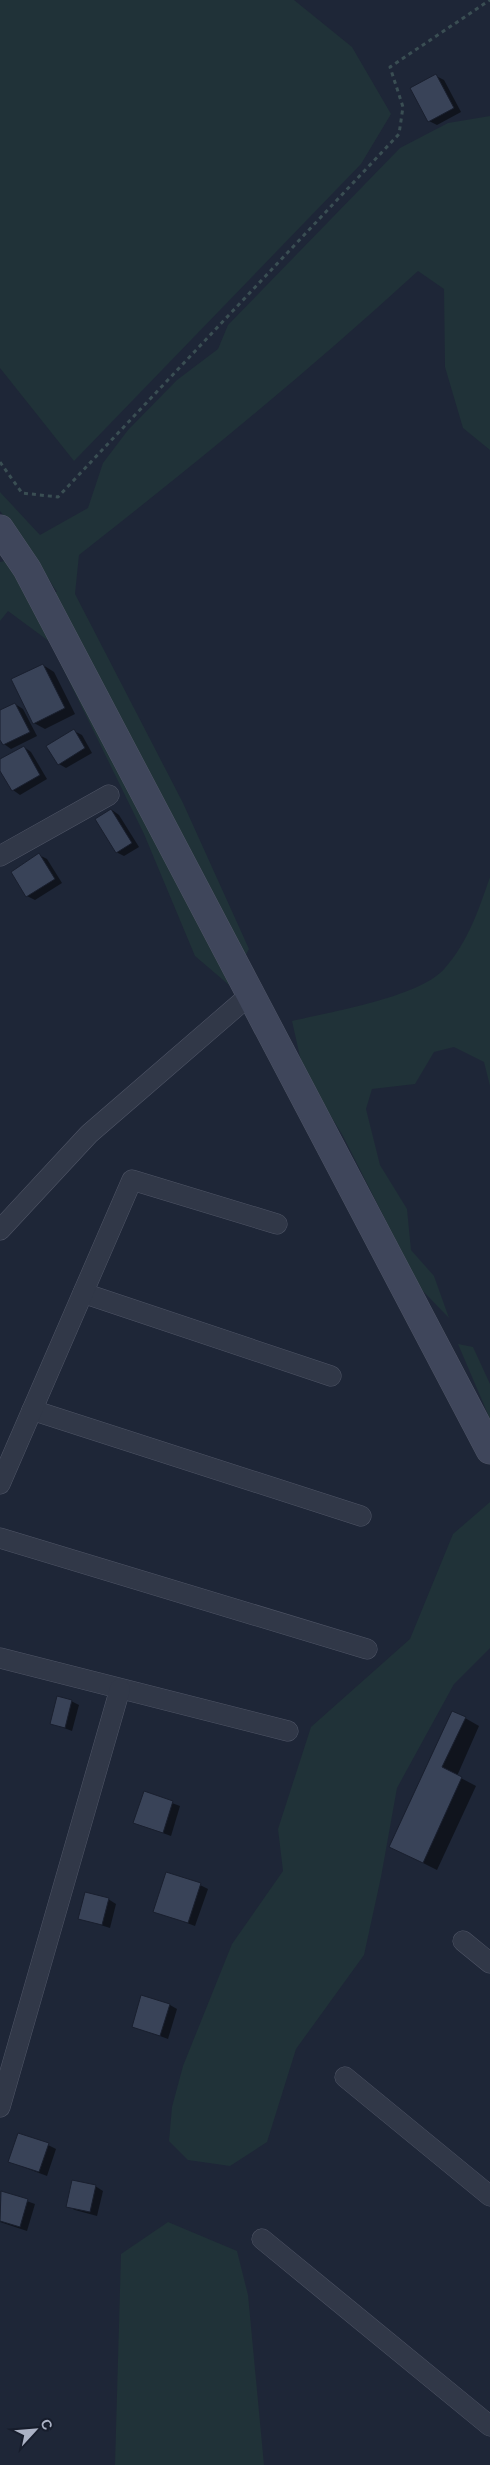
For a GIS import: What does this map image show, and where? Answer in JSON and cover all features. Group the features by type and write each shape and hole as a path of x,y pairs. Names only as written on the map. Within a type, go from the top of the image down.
{"street":[{"path":"0,529 27,569 490,1450"},
{"path":"0,856 109,795"},
{"path":"0,1230 89,1134 251,994"},
{"path":"0,1484 132,1180 277,1224"},
{"path":"83,1293 331,1376"},
{"path":"32,1410 361,1516"},
{"path":"0,1538 367,1649"},
{"path":"0,1658 288,1732"},
{"path":"0,2107 120,1689"},
{"path":"463,1941 490,1963"},
{"path":"345,2077 490,2196"},
{"path":"262,2239 490,2426"}],"path":[{"path":"0,462 22,493 58,497 399,134 403,107 390,67 490,0"}],"shaded area":[{"path":"0,0 294,0 352,47 391,114 361,164 74,461 0,368"},
{"path":"490,116 490,450 463,428 445,367 444,289 418,271 251,416 79,555 75,594 183,803 249,949 229,985 195,956 144,834 50,642 8,611 0,621 0,562 9,560 32,594 57,592 19,534 0,511 0,492 40,535 88,508 103,463 128,430 177,380 218,349 228,325 400,148 448,123"},
{"path":"490,877 490,1086 484,1062 454,1047 434,1052 415,1084 372,1089 366,1109 380,1165 407,1209 411,1250 434,1276 449,1318 420,1288 343,1136 303,1070 292,1021 374,1002 416,987 433,978 445,968 460,947 477,913"},
{"path":"458,1344 473,1347 490,1384 490,1419"},
{"path":"490,1502 490,1648 454,1684 397,1788 381,1877 364,1955 296,2049 267,2142 230,2166 188,2160 169,2141 172,2107 183,2066 232,1944 283,1871 278,1829 311,1727 410,1639 453,1534"},
{"path":"168,2222 237,2251 248,2295 264,2465 115,2465 121,2254"}],"building":[{"path":"436,74 454,108 428,122 410,88"},
{"path":"43,664 65,708 33,724 11,679"},
{"path":"15,703 30,732 3,745 0,740 0,710"},
{"path":"74,729 85,748 58,765 46,746"},
{"path":"24,746 40,775 12,791 0,771 0,759"},
{"path":"111,809 132,843 116,853 95,819"},
{"path":"39,853 55,879 26,897 11,872"},
{"path":"57,1696 72,1700 65,1728 50,1724"},
{"path":"452,1711 466,1717 442,1767 462,1777 423,1863 389,1847"},
{"path":"144,1791 173,1801 163,1833 133,1823"},
{"path":"166,1872 201,1883 188,1923 153,1912"},
{"path":"85,1892 109,1898 102,1925 78,1919"},
{"path":"141,1995 170,2004 160,2036 132,2027"},
{"path":"18,2133 49,2143 39,2172 8,2162"},
{"path":"72,2180 96,2185 90,2212 66,2207"},
{"path":"1,2191 28,2199 20,2227 0,2221"}]}
